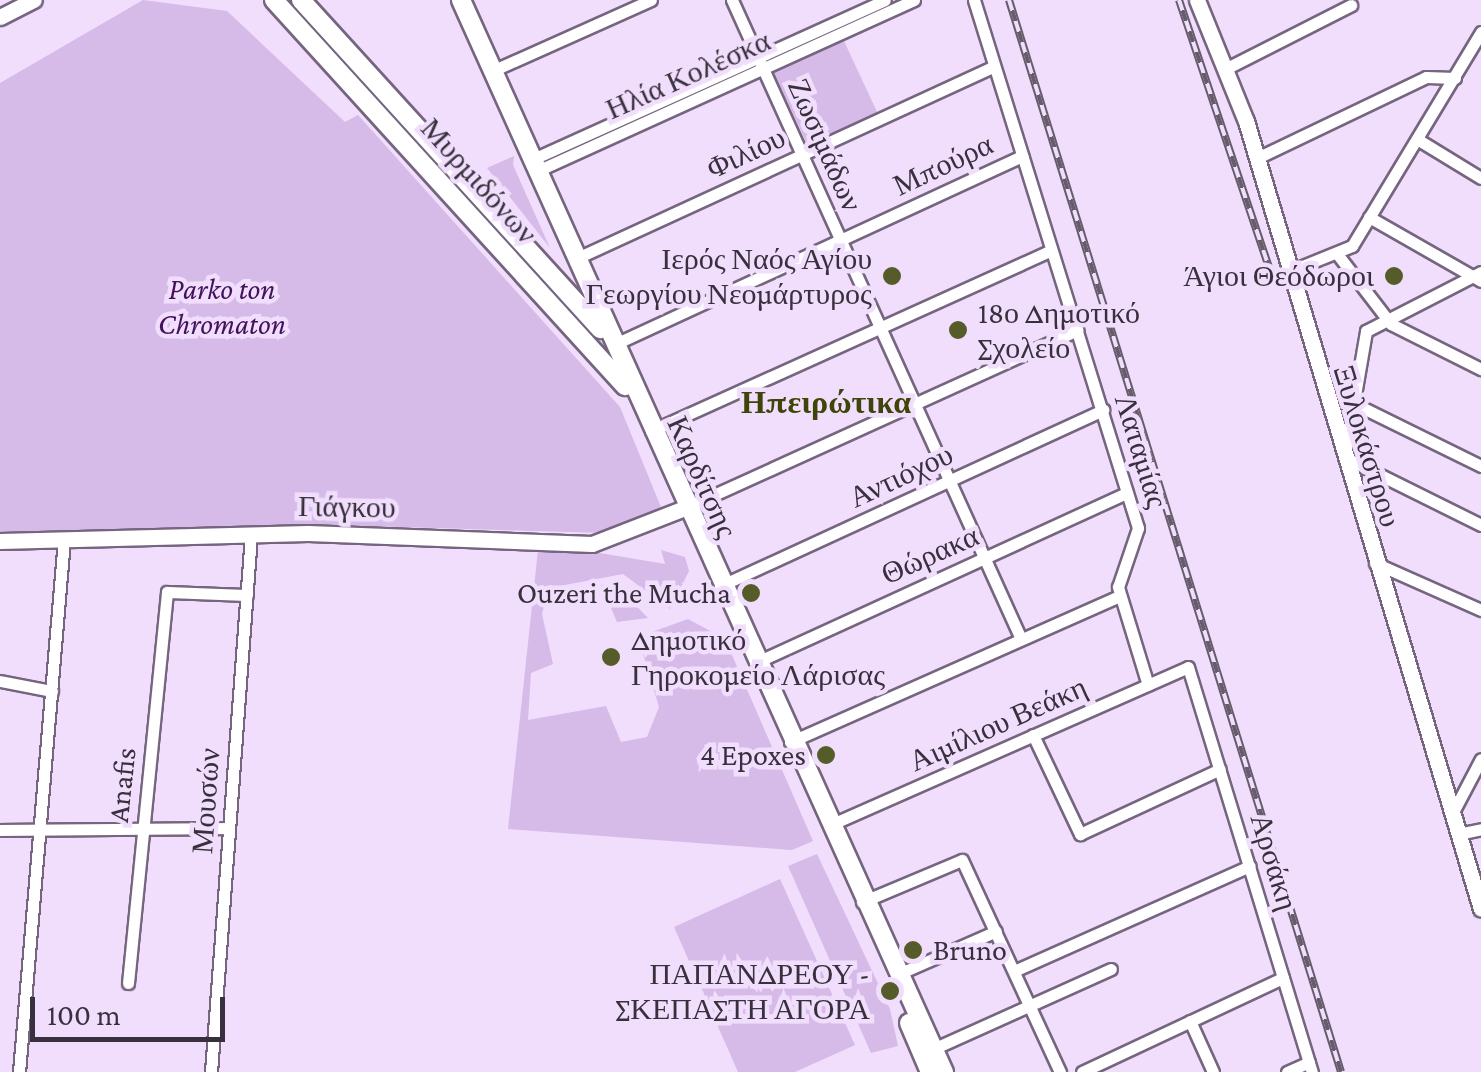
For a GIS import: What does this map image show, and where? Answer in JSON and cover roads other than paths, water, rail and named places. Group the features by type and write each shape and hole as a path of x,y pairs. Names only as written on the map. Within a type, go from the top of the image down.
{"main road":[{"name":"Μυρμιδόνων","path":"274,0 638,401"},
{"name":"Μυρμιδόνων","path":"301,0 614,345"},
{"name":"Καρδίτσης","path":"461,0 862,902 944,1072"},
{"name":"Καρδίτσης","path":"896,975 930,1072"}],"street":[{"path":"0,17 34,0"},
{"path":"492,71 651,0"},
{"name":"Ζωσιμάδων","path":"732,0 1021,639"},
{"name":"Ηλία Κολέσκα","path":"761,63 885,0"},
{"name":"Ηλία Κολέσκα","path":"534,165 761,63 914,0"},
{"name":"Λαταμίας","path":"974,0 1139,537 1119,596"},
{"name":"Ξυλοκάστρου","path":"1197,0 1229,67 1342,458 1481,909"},
{"path":"1229,67 1351,5"},
{"path":"1290,271 1338,255 1370,217 1481,32"},
{"path":"1466,57 1481,66"},
{"name":"Φιλίου","path":"575,259 992,67"},
{"path":"1257,158 1426,77 1454,78"},
{"path":"1418,140 1481,178"},
{"name":"Μπούρα","path":"614,345 1022,156"},
{"path":"1370,217 1478,277"},
{"path":"651,431 1052,250"},
{"path":"1338,255 1388,322 1481,369"},
{"path":"1478,277 1362,338 1342,458 1481,525"},
{"path":"685,508 1077,330"},
{"path":"1353,403 1481,466"},
{"name":"Αντιόχου","path":"720,586 1103,410"},
{"name":"Θώρακα","path":"755,663 1127,494"},
{"name":"Γιάγκου","path":"0,541 251,535 592,544 685,508"},
{"name":"Μουσών","path":"211,1072 251,535"},
{"path":"19,1072 64,540"},
{"path":"1374,563 1481,610"},
{"name":"Anafis","path":"128,983 167,592 247,596"},
{"path":"790,742 1119,596 1148,684"},
{"name":"Αιμίλιου Βεάκη","path":"828,826 1188,667"},
{"name":"Αρσάκη","path":"1188,667 1310,1067"},
{"path":"0,681 52,691"},
{"path":"1033,736 1080,834 1220,769"},
{"path":"1452,814 1481,759"},
{"path":"0,830 229,828"},
{"path":"1458,834 1481,829"},
{"path":"862,902 962,860 1060,1072"},
{"path":"1014,971 1250,866"},
{"path":"896,975 996,932"},
{"path":"933,1049 1111,969"},
{"path":"1082,1072 1283,978"},
{"path":"1190,1022 1213,1072"},
{"path":"1287,1072 1310,1067"}],"railway":[{"path":"1009,0 1341,1072"},
{"path":"1179,0 1269,267"}],"place":[{"name":"Ιερός Ναός Αγίου Γεωργίου Νεομάρτυρος","path":"892,276"},
{"name":"Άγιοι Θεόδωροι","path":"1394,276"},
{"name":"18ο Δημοτικό Σχολείο","path":"958,330"},
{"name":"Ouzeri the Mucha","path":"751,593"},
{"name":"Δημοτικό Γηροκομείο Λάρισας","path":"611,657"},
{"name":"4 Epoxes","path":"826,755"},
{"name":"Bruno","path":"913,950"},
{"name":"ΠΑΠΑΝΔΡΕΟΥ - ΣΚΕΠΑΣΤΗ ΑΓΟΡΑ","path":"890,991"}],"district":[{"name":"Ηπειρώτικα","path":"826,402"}],"park label":[{"name":"Parko ton Chromaton","path":"222,306"}]}
